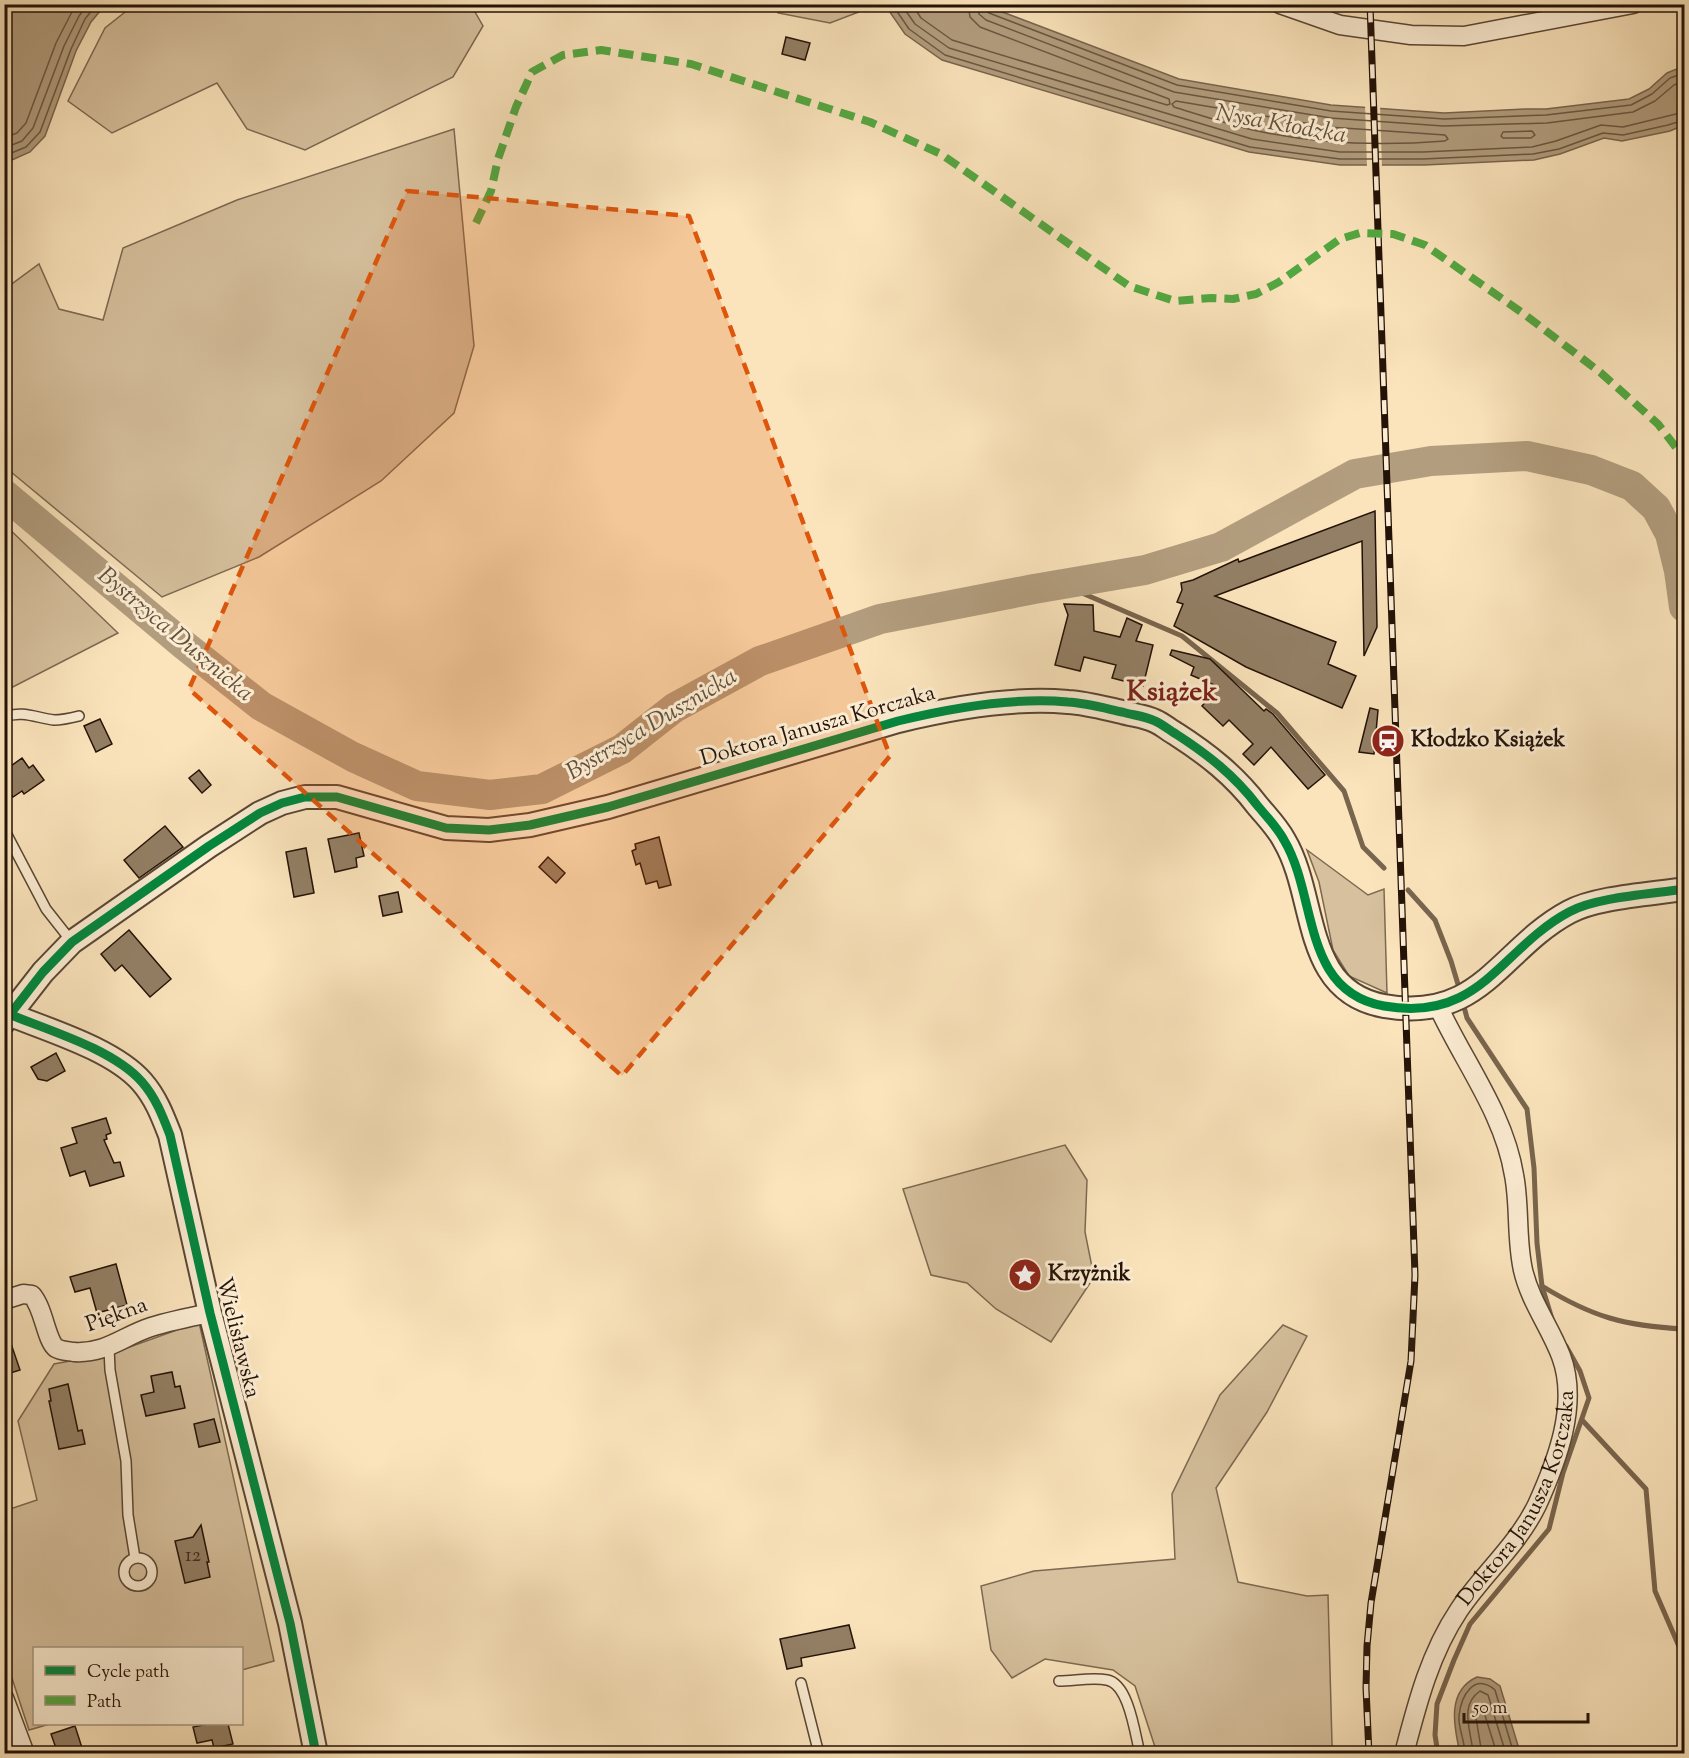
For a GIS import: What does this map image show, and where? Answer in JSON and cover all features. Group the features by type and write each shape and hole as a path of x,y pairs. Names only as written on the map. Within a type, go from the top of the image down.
{"street":[{"path":"1280,4 1340,25 1411,35 1464,36 1633,4"},
{"name":"Doktora Janusza Korczaka","path":"8,1018 43,972 72,942 260,813 282,803 305,797 337,797 446,828 489,830 530,825 608,807 871,728 941,711 1030,701 1062,701 1098,706 1155,720 1203,751 1239,782 1284,839 1298,870 1319,952 1342,988 1363,1000 1384,1006 1406,1008 1438,1006 1470,993 1496,973 1548,925 1571,911 1589,904 1684,889"},
{"name":"Doktora Janusza Korczaka","path":"1404,1754 1426,1676 1443,1638 1459,1609 1505,1555 1536,1506 1561,1444 1567,1415 1569,1386 1562,1357 1531,1295 1523,1269 1516,1217 1515,1175 1503,1137 1489,1102 1438,1006"},
{"name":"Wielisławska","path":"8,1018 116,1060 142,1082 159,1108 170,1136 210,1313 290,1623 316,1754"},
{"name":"Piękna","path":"4,1300 24,1294 32,1295 42,1309 51,1343 58,1350 87,1353 109,1348 133,1334 154,1326 210,1313"},
{"path":"4,1698 25,1754"}],"lane":[{"path":"4,717 11,714 27,714 54,720 79,716"},
{"path":"4,829 46,909 72,942"},
{"path":"109,1348 110,1370 126,1461 128,1515 135,1558"},
{"path":"1059,1682 1106,1680 1117,1684 1126,1699 1140,1754"},
{"path":"801,1683 819,1754"}],"highlighted area":[{"path":"407,191 689,216 890,756 622,1076 189,689"}],"shaded area":[{"path":"778,4 877,5 830,23 778,13"},
{"path":"134,5 471,5 483,26 453,77 305,150 247,129 217,83 112,133 68,101 105,28"},
{"path":"454,129 474,346 454,413 381,481 259,557 162,597 5,467 5,289 39,264 59,309 103,320 123,248 237,200"},
{"path":"4,524 118,633 5,691 4,691"},
{"path":"1307,850 1368,895 1384,889 1387,993 1349,976 1333,950 1319,882"},
{"path":"1065,1145 1087,1180 1085,1232 1094,1277 1051,1342 996,1309 967,1283 931,1275 903,1189"},
{"path":"199,1322 274,1661 243,1670 243,1647 33,1647 33,1725 46,1725 29,1730 5,1657 4,1511 37,1500 18,1421 54,1364 113,1353"},
{"path":"1283,1325 1307,1336 1267,1412 1216,1488 1238,1582 1307,1596 1328,1595 1334,1753 1157,1753 1135,1686 1113,1670 1045,1659 1012,1678 991,1650 981,1586 1034,1571 1175,1559 1172,1494 1220,1395"}],"water":[{"path":"5,4 105,5 91,22 76,51 45,136 30,152 5,163"},
{"name":"Nysa Kłodzka","path":"885,5 984,5 1179,79 1331,105 1444,113 1546,109 1629,99 1649,89 1667,73 1684,66 1684,125 1670,131 1622,141 1604,138 1560,154 1534,160 1424,165 1340,165 1249,152 942,60 905,34"},
{"path":"5,479 60,525 31,529 5,505"},
{"path":"1477,1677 1490,1679 1500,1686 1520,1752 1460,1753 1455,1721 1456,1700 1467,1683"}],"pier":[{"path":"1365,104 1380,105 1382,168 1367,168"}],"building":[{"path":"786,37 810,43 805,60 782,54"},
{"path":"1375,511 1377,627 1364,656 1362,541 1215,596 1336,642 1328,664 1356,676 1342,708 1246,667 1174,626 1183,604 1177,602 1182,590 1181,583 1193,580 1238,559 1239,562"},
{"path":"1064,604 1093,605 1094,631 1120,637 1127,618 1142,625 1136,641 1153,645 1143,686 1112,678 1116,665 1084,657 1080,671 1055,665 1068,615"},
{"path":"1172,650 1210,659 1264,711 1266,709 1273,714 1325,775 1308,789 1271,747 1254,765 1243,754 1253,744 1229,720 1223,726 1202,706 1219,687 1191,675 1194,667 1170,655"},
{"path":"1370,708 1378,710 1374,754 1359,752"},
{"path":"100,719 112,744 96,752 84,726"},
{"path":"22,758 29,768 33,765 44,780 24,794 22,791 13,797 4,784 4,771"},
{"path":"199,770 211,785 202,793 189,778"},
{"path":"165,826 183,847 139,878 124,860"},
{"path":"359,833 364,856 356,858 357,867 335,872 328,839"},
{"path":"659,837 671,885 659,888 657,881 646,884 640,863 636,865 632,851 636,849 635,844"},
{"path":"306,848 314,893 294,897 286,852"},
{"path":"548,857 565,873 556,883 539,867"},
{"path":"398,892 402,912 383,916 379,896"},
{"path":"129,930 171,979 150,997 122,965 115,971 101,954"},
{"path":"56,1053 65,1071 47,1081 38,1079 31,1067"},
{"path":"106,1118 111,1133 106,1135 107,1139 104,1140 114,1163 120,1162 124,1176 90,1186 85,1171 70,1176 61,1148 77,1143 72,1128"},
{"path":"116,1264 127,1305 97,1313 90,1288 75,1292 70,1277"},
{"path":"4,1332 7,1332 20,1370 4,1375"},
{"path":"172,1372 175,1387 180,1386 185,1408 146,1416 141,1395 154,1392 151,1376"},
{"path":"68,1384 78,1431 82,1430 85,1444 59,1449 49,1401 51,1401 49,1389"},
{"path":"214,1419 220,1442 199,1447 194,1424"},
{"path":"201,1525 210,1577 185,1583 175,1541 193,1537"},
{"path":"849,1625 855,1648 801,1658 802,1666 787,1669 780,1639"},
{"path":"228,1725 233,1744 214,1748 212,1740 197,1743 193,1727"},
{"path":"75,1726 84,1754 58,1754 51,1734"}],"waterway":[{"name":"Bystrzyca Dusznicka","path":"4,494 184,645 261,706 353,757 417,786 490,795 542,789 622,749 674,708 760,661 880,619 1145,570 1221,547 1355,474 1431,461 1527,456 1591,470 1632,486 1656,508 1670,534 1679,571 1684,607"},
{"name":"Bystrzyca Dusznicka","path":"1061,584 1182,636 1277,713 1344,791 1363,847 1384,868"},
{"name":"Bystrzyca Dusznicka","path":"1408,890 1435,920 1460,991"},
{"name":"Bystrzyca Dusznicka","path":"1463,1003 1467,1018 1527,1109 1534,1168 1537,1243 1542,1286 1560,1297 1610,1318 1663,1328 1684,1329"},
{"path":"1542,1286 1552,1319"},
{"path":"1438,1754 1435,1735 1437,1704 1470,1624 1549,1529 1563,1473 1589,1398 1580,1371 1566,1346"},
{"path":"1582,1420 1646,1489 1655,1591 1684,1658"}],"railway":[{"path":"1369,1754 1366,1688 1371,1603 1411,1361 1415,1275 1370,4"}],"marked path":[{"path":"476,223 491,191 498,159 516,107 532,72 563,55 601,50 691,64 870,122 941,154 1129,286 1175,301 1233,299 1256,294 1279,282 1340,239 1360,233 1393,234 1425,245 1524,314 1601,373 1658,424 1681,454 1684,464"}],"cycle path":[{"path":"4,1022 43,972 72,942 209,846 260,813 282,803 305,797 337,797 446,828 489,830 530,825 608,807 898,721 1004,702 1075,703 1151,719 1209,757 1248,794 1284,840 1295,863 1316,939 1325,962 1338,982 1357,997 1384,1006 1417,1008 1444,1004 1467,993 1487,979 1545,927 1580,907 1609,899 1684,889"},
{"path":"11,1015 81,1042 115,1060 147,1088 165,1121 210,1313 290,1623 316,1754"}],"place":[{"name":"Kłodzko Książek","path":"1388,741"},
{"name":"Krzyżnik","path":"1025,1275"}],"district":[{"name":"Książek","path":"1172,693"}]}
